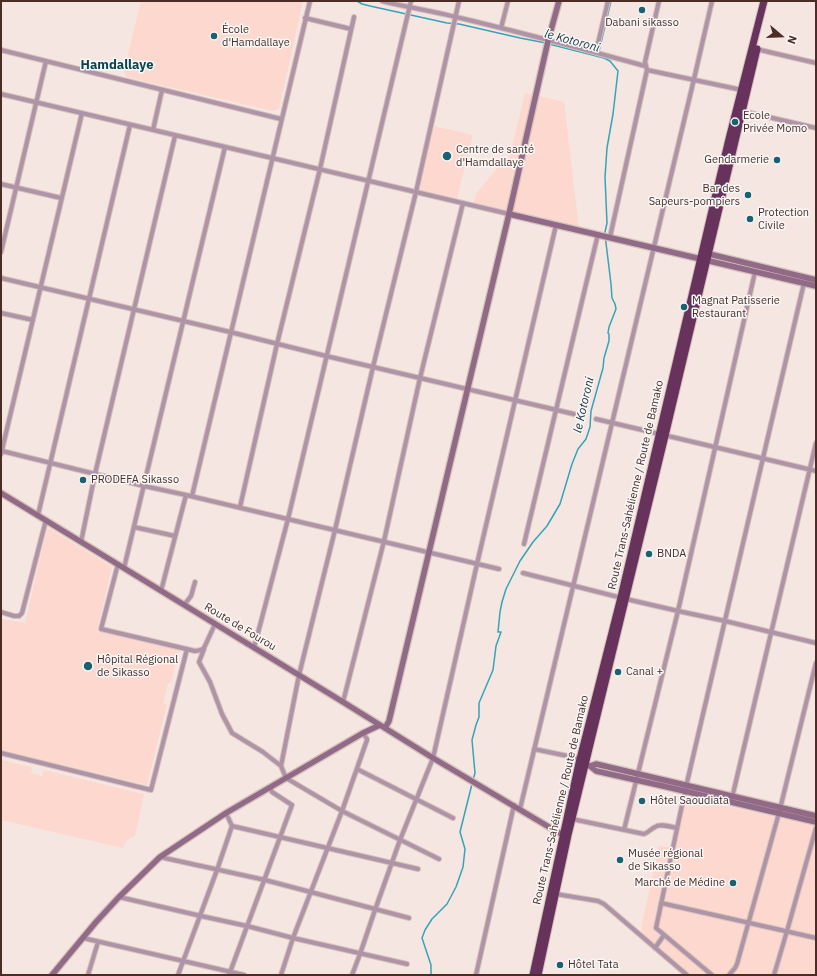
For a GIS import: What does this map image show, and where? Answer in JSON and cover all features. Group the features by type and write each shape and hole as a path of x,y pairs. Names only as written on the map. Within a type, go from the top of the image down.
{"highway":[{"name":"Route Trans-Sahélienne / Route de Bamako","path":"533,975 705,257 742,111 764,1"},
{"name":"Route Trans-Sahélienne / Route de Bamako","path":"705,257 729,140 768,1"},
{"name":"Route Trans-Sahélienne / Route de Bamako","path":"538,975 556,894 566,834 572,819 584,763"}],"street":[{"path":"192,496 310,1"},
{"path":"382,1 501,28 548,42 596,52 646,68 742,90"},
{"path":"254,648 288,519 411,1"},
{"path":"281,766 299,675 416,192 459,1"},
{"path":"501,28 508,1"},
{"path":"52,975 119,896 160,857 226,813 363,733 383,726 389,721 509,214 548,42 559,1"},
{"path":"596,52 608,1"},
{"path":"610,237 646,68 645,62 660,1"},
{"path":"520,809 712,1"},
{"path":"240,507 277,344 320,169 354,17"},
{"path":"306,18 351,29"},
{"path":"754,48 816,63"},
{"path":"1,50 281,119"},
{"path":"1,252 46,61"},
{"path":"153,130 162,90"},
{"path":"1,94 654,248 816,280"},
{"path":"742,111 816,128"},
{"path":"82,113 2,453 240,507 499,569"},
{"path":"38,515 130,125"},
{"path":"81,542 95,474 175,136"},
{"path":"124,568 225,147"},
{"path":"1,184 61,198"},
{"path":"343,702 384,541 420,378 463,203"},
{"path":"352,975 400,840 433,758 556,225"},
{"path":"524,544 600,235"},
{"path":"705,257 755,272 816,286"},
{"path":"624,830 678,611 755,272"},
{"path":"1,278 578,415"},
{"path":"712,975 656,928 686,788 804,283"},
{"path":"1,313 33,320"},
{"path":"596,420 816,472"},
{"path":"732,799 816,443"},
{"name":"Route de Fourou","path":"1,493 479,786 514,805 559,833 566,834"},
{"path":"161,591 186,495"},
{"path":"1,612 14,616 19,616 22,613 46,520"},
{"path":"134,527 175,536"},
{"path":"118,564 101,628 194,651 204,648"},
{"path":"523,573 816,643"},
{"path":"184,605 191,596 195,582"},
{"path":"215,624 199,662 210,682 222,714 232,732 263,752 281,766 286,778 342,811 439,859"},
{"path":"1,753 151,790 187,649"},
{"path":"729,975 738,964 816,663"},
{"path":"280,975 342,811 367,740 363,733"},
{"path":"534,749 584,763 596,771 637,777 779,810 816,816"},
{"path":"357,769 454,818"},
{"path":"230,973 292,805 272,792 270,788"},
{"path":"476,975 514,805"},
{"path":"779,810 816,822"},
{"path":"178,975 201,916 232,826 226,813"},
{"path":"572,819 644,834 648,833 655,826 659,825 677,828"},
{"path":"232,826 418,869"},
{"path":"774,975 816,828"},
{"path":"160,857 264,880 409,918"},
{"path":"556,894 598,901 604,904 687,975"},
{"path":"119,896 407,964"},
{"path":"661,903 816,938"},
{"path":"655,948 664,935"},
{"path":"83,938 244,975"},
{"path":"88,975 98,942"}],"shaded area":[{"name":"École d'Hamdallaye","path":"141,1 303,1 279,109 273,111 126,77 124,71"},
{"path":"525,93 564,102 579,228 474,203 476,194 499,166 507,168"},
{"name":"Centre de santé d'Hamdallaye","path":"434,126 473,135 457,198 420,190"},
{"name":"Hôpital Régional de Sikasso","path":"47,529 50,529 112,567 97,631 179,650 171,683 168,683 163,703 167,704 147,785 1,750 1,619 25,623"},
{"path":"1,760 32,767 31,773 42,776 44,770 144,794 135,836 125,843 123,848 1,820"},
{"name":"Marché de Médine","path":"682,796 816,826 816,975 682,975 640,939 659,846 671,847"}],"waterway":[{"name":"le Kotoroni","path":"357,1 370,6 546,43"},
{"path":"599,51 611,1"},
{"name":"le Kotoroni","path":"473,780 475,773 472,740 479,717 479,703 493,670 496,646 501,632 498,632 502,602 506,589 520,561 533,542 547,526 560,504 572,464 578,449 586,439 590,427 591,411 609,341 609,327 616,309 612,298 605,232 607,223 605,177 607,148 618,71 610,61 604,58 549,44"},
{"name":"le Kotoroni","path":"431,975 431,965 422,938 432,919 447,904 456,887 463,867 465,849 460,832 472,784"}],"place":[{"name":"Dabani sikasso","path":"642,10"},
{"name":"École d'Hamdallaye","path":"214,36"},
{"name":"Ecole Privée Momo","path":"735,122"},
{"name":"Centre de santé d'Hamdallaye","path":"447,156"},
{"name":"Gendarmerie","path":"777,160"},
{"name":"Bar des Sapeurs-pompiers","path":"748,195"},
{"name":"Protection Civile","path":"750,219"},
{"name":"Magnat Patisserie Restaurant","path":"684,307"},
{"name":"PRODEFA Sikasso","path":"83,480"},
{"name":"BNDA","path":"649,554"},
{"name":"Hôpital Régional de Sikasso","path":"88,666"},
{"name":"Canal +","path":"618,672"},
{"name":"Hôtel Saoudiata","path":"642,801"},
{"name":"Musée régional de Sikasso","path":"620,860"},
{"name":"Marché de Médine","path":"733,883"},
{"name":"Hôtel Tata","path":"560,965"}],"district":[{"name":"Hamdallaye","path":"117,65"}]}
